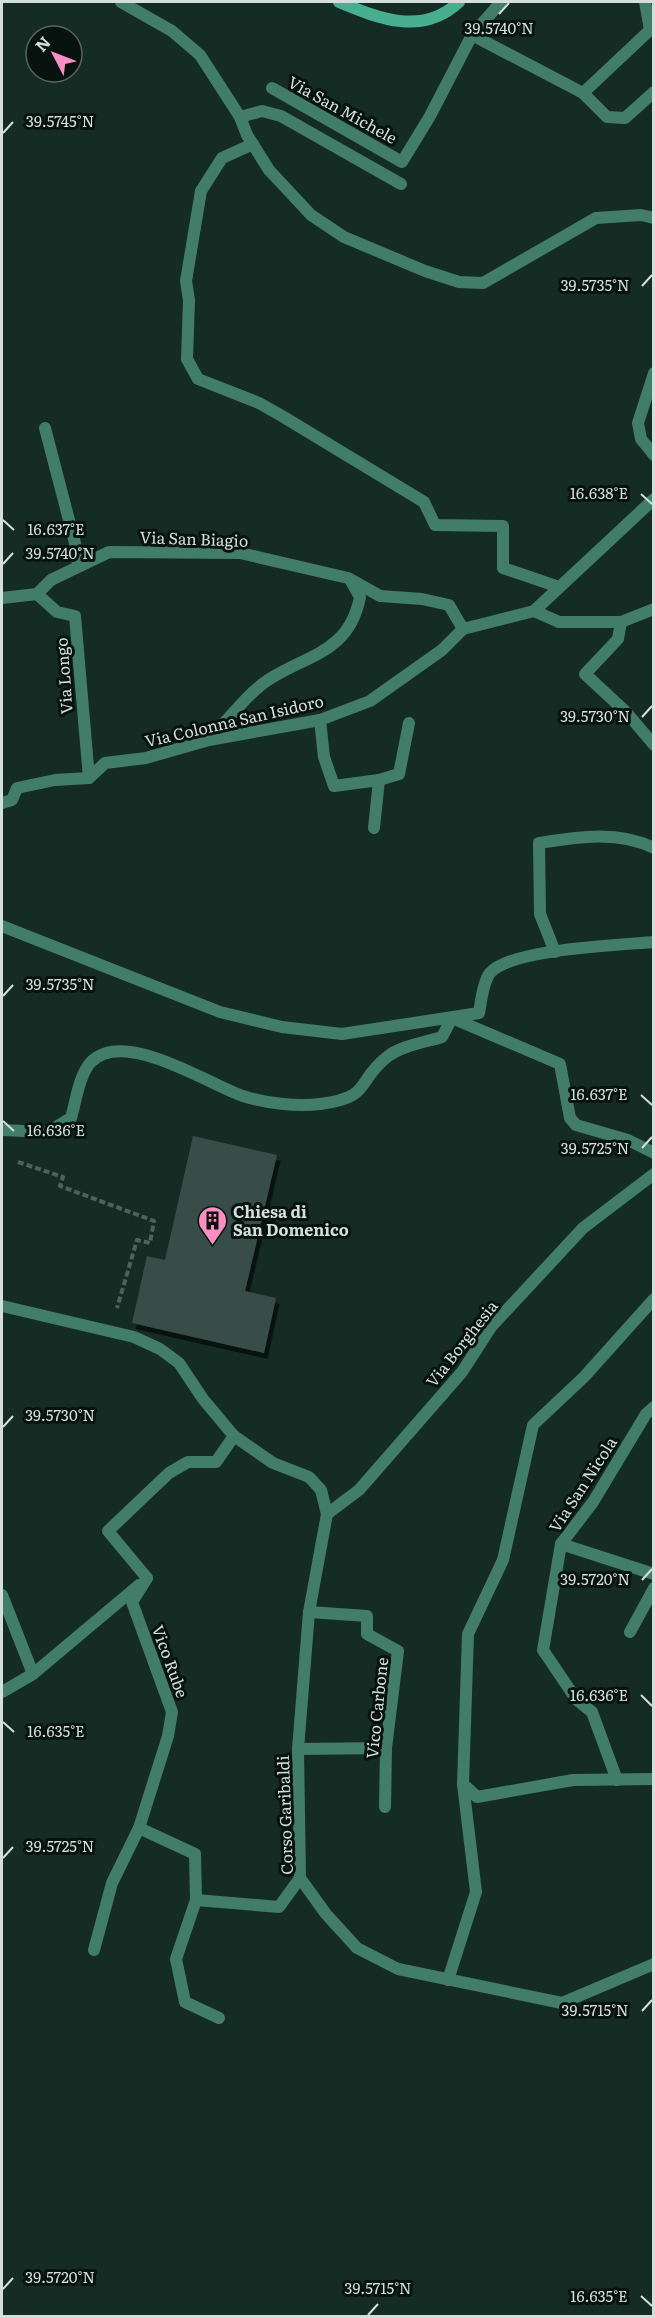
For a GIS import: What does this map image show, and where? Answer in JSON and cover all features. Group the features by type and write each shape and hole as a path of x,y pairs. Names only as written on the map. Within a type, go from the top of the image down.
{"main road":[{"path":"339,2 384,17 422,23 446,14 459,2"}],"street":[{"path":"121,2 172,31 200,55 240,117 269,170 311,215 344,237 425,271 459,282 483,283 596,218 641,215 654,218"},
{"path":"501,2 472,35 583,93 607,117 624,118 654,92"},
{"path":"583,93 650,30 645,2"},
{"name":"Via San Michele","path":"272,88 402,162 430,116 472,35"},
{"path":"240,117 262,111 280,116 401,184"},
{"path":"253,144 222,158 201,191 186,282 189,300 187,359 198,379 274,411 424,502 435,525 503,526 503,568 559,586"},
{"path":"654,373 638,423 641,439 654,455"},
{"path":"45,428 76,547 78,566"},
{"path":"463,629 534,610 654,499"},
{"name":"Via San Biagio","path":"37,594 51,580 109,552 240,553 348,578 380,596 422,599 449,605 463,629"},
{"path":"209,740 266,681 322,654 342,635 357,611 360,597 348,578"},
{"path":"2,598 37,594"},
{"name":"Via Longo","path":"37,594 57,612 75,616 89,778"},
{"path":"534,610 559,622 621,622 654,609"},
{"path":"621,622 618,639 585,674 627,713 654,745"},
{"name":"Via Colonna San Isidoro","path":"89,778 105,763 146,758 209,740 320,720 370,701 442,650 463,629"},
{"path":"320,720 324,757 334,786 379,780 399,774 409,723"},
{"path":"2,803 12,800 17,788 55,780 89,778"},
{"path":"374,828 379,780"},
{"path":"555,952 540,914 539,843 585,836 624,838 654,848"},
{"path":"2,926 220,1012 282,1027 342,1034 479,1013 488,974 502,963 555,952 654,942"},
{"path":"2,1130 48,1132 71,1118 84,1072 90,1063 99,1056 123,1050 189,1070 243,1096 296,1104 318,1104 347,1099 359,1092 388,1056 442,1037 452,1018"},
{"path":"452,1018 560,1064 570,1118 576,1125 628,1140 654,1153"},
{"name":"Via Borghesia","path":"327,1514 359,1490 462,1372 490,1327 583,1228 654,1174"},
{"path":"448,1980 476,1892 463,1784 468,1634 503,1560 533,1425 584,1377 654,1299"},
{"name":"Corso Garibaldi","path":"2,1306 134,1337 160,1349 179,1363 202,1399 234,1436 273,1463 309,1478 321,1490 327,1514 309,1612 298,1749 300,1878 326,1914 357,1948 398,1969 562,2003 654,1964"},
{"name":"Via San Nicola","path":"617,1780 592,1712 576,1699 543,1650 561,1544 593,1502 646,1414 654,1407"},
{"path":"2,1692 33,1674 147,1578 108,1531 169,1473 188,1462 216,1462 234,1436"},
{"path":"561,1544 654,1574"},
{"name":"Vico Rube","path":"94,1950 112,1883 139,1828 172,1712 132,1602 147,1578"},
{"path":"630,1632 654,1588"},
{"path":"2,1595 33,1674"},
{"name":"Vico Carbone","path":"309,1612 367,1616 368,1634 398,1651 386,1748 385,1808"},
{"path":"298,1749 386,1748"},
{"path":"463,1784 477,1797 573,1780 654,1779"},
{"path":"139,1828 195,1854 196,1900 176,1959 185,2002 219,2018"},
{"path":"196,1900 279,1907 300,1878"}],"path":[{"path":"18,1162 63,1177 60,1186 154,1221 150,1244 137,1240 114,1317"}],"building":[{"name":"Chiesa di San Domenico","path":"193,1136 277,1155 245,1291 276,1298 264,1353 132,1323 147,1256 165,1260"}],"place":[{"name":"Chiesa di San Domenico","path":"212,1246"}]}
